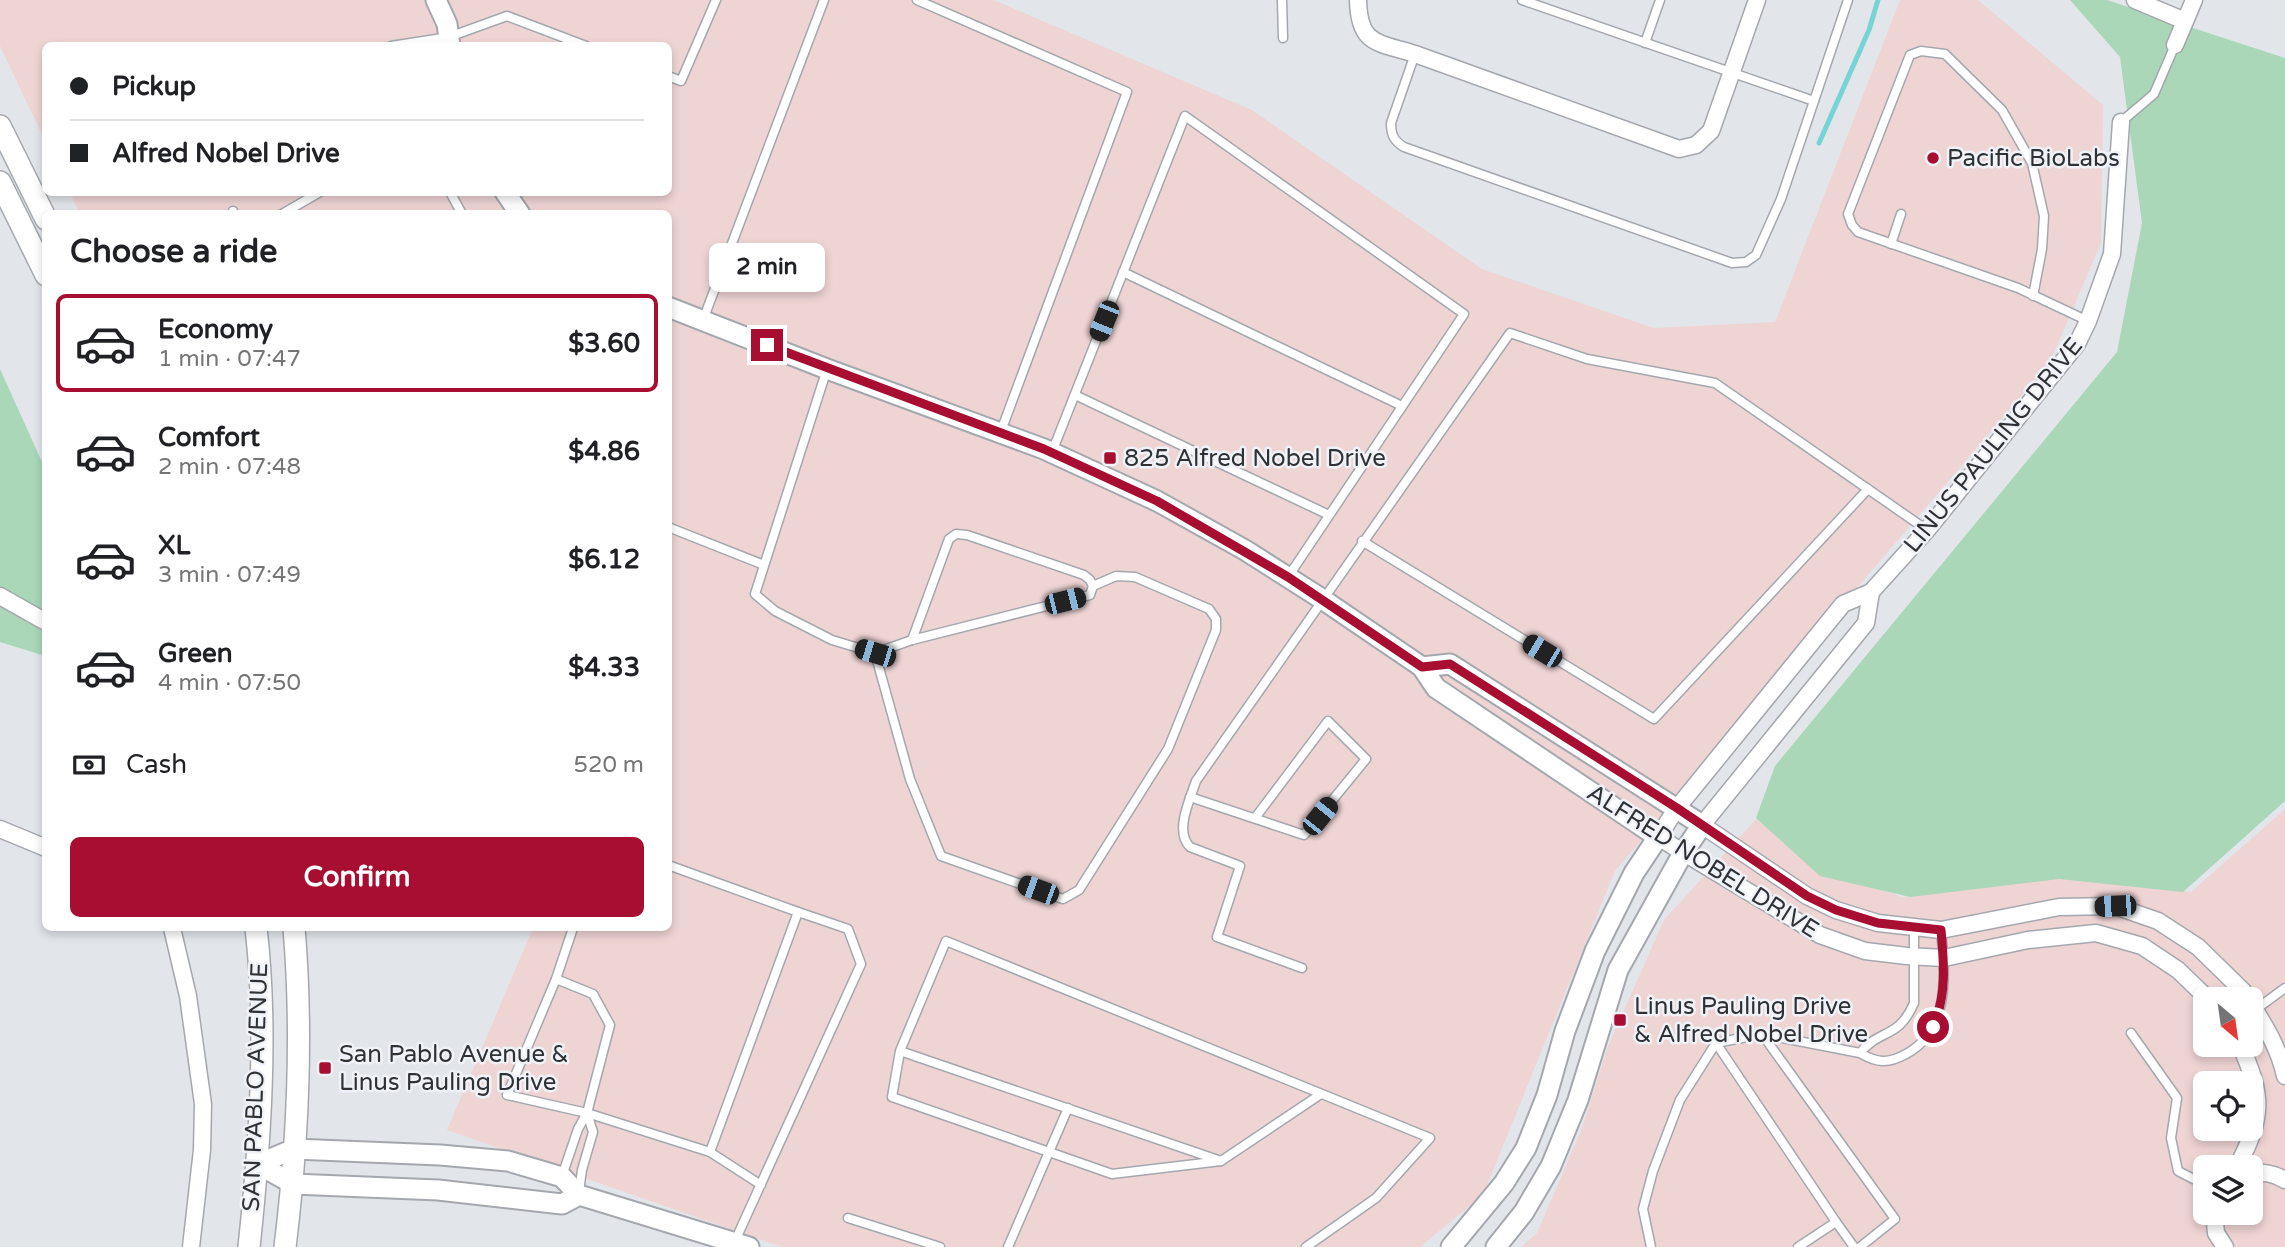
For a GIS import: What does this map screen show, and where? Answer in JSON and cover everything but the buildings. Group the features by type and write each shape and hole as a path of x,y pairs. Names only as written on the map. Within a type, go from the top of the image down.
{"main road":[{"path":"0,126 42,211"},
{"path":"0,182 42,267"},
{"name":"SAN PABLO AVENUE","path":"248,1247 258,1164 261,1045 260,959 256,931"},
{"name":"SAN PABLO AVENUE","path":"285,1247 293,1184 299,1052 293,931"}],"street":[{"path":"436,0 449,35"},
{"path":"449,35 452,0"},
{"path":"1358,0 1359,21 1374,41 1679,149 1696,145 1711,131 1757,0"},
{"path":"2135,0 2185,21"},
{"path":"2175,45 2194,0"},
{"name":"LINUS PAULING DRIVE","path":"1451,1247 1504,1183 1526,1148 1547,1095 1565,1031 1595,951 1634,873 1677,808 1843,604 1871,593 1927,530 2062,366 2077,344 2112,254 2122,122"},
{"name":"ALFRED NOBEL DRIVE","path":"672,308 1052,453 1157,501 1322,598 1422,667 1436,688 1683,853 1820,935 1865,951 1944,958 2028,940 2095,933 2142,946 2178,970 2196,987"},
{"name":"LINUS PAULING DRIVE","path":"1496,1247 1524,1212 1551,1166 1578,1100 1618,970 1683,853 1702,825 1866,623 1871,593"},
{"path":"0,596 42,620"},
{"name":"ALFRED NOBEL DRIVE","path":"1422,667 1450,664 1677,808 1807,896 1836,910 1878,923 1941,930 2059,908 2115,906 2158,921 2198,947 2239,987"},
{"path":"0,829 42,846"},
{"path":"173,931 188,996 203,1104 202,1150 191,1247"},
{"name":"ALFRED NOBEL DRIVE","path":"2263,1022 2282,1060 2285,1076"},
{"path":"2244,1155 2250,1143 2259,1111 2252,1070 2246,1057"},
{"path":"258,1164 294,1149 440,1154 508,1161 562,1177 579,1195 742,1244"},
{"path":"258,1164 293,1184 438,1190 562,1204 579,1195"},
{"path":"2263,1172 2276,1174 2285,1180"},
{"path":"2215,1225 2216,1233 2225,1247"}],"lane":[{"path":"672,78 681,81 716,0"},
{"path":"703,320 824,0"},
{"path":"917,0 1128,92 1000,433"},
{"path":"1282,0 1283,38"},
{"path":"1522,0 1814,101"},
{"path":"1645,43 1660,0"},
{"path":"1415,54 1391,124 1391,134 1404,148 1732,263 1745,262 1756,255 1782,199 1849,0"},
{"path":"412,42 449,35 507,16 575,42"},
{"path":"2122,122 2154,94 2175,45"},
{"path":"2033,296 2042,249 2044,216 2032,163 2002,110 1945,54 1921,51 1910,55 1848,214 1852,225 1858,232 2018,288 2033,296 2088,321"},
{"path":"1052,453 1185,117 1464,314 1288,577"},
{"path":"289,210 313,196"},
{"path":"1891,244 1901,214"},
{"path":"1123,272 1402,406"},
{"path":"1301,968 1216,937 1240,866 1190,847 1184,841 1182,833 1190,797 1196,781 1322,598 1510,333 1587,359 1715,383 1927,530"},
{"path":"827,369 755,594 775,611 832,640 875,653 912,640 1090,595 1093,586 1084,575 967,535 956,534 949,539 912,640"},
{"path":"1074,395 1329,515"},
{"path":"1363,541 1654,719 1868,489"},
{"path":"672,529 764,565"},
{"path":"875,653 910,779 941,856 1063,899 1079,890 1168,749 1216,630 1216,619 1209,608 1135,577 1116,576 1093,586"},
{"path":"1190,797 1304,835 1366,759 1328,721 1255,818"},
{"path":"672,866 848,929 861,964 761,1185 742,1244"},
{"path":"710,1152 797,912"},
{"path":"1860,1053 1870,1041 1898,1028 1910,1013 1915,993 1914,927"},
{"path":"1651,1247 1643,1209 1653,1171 1680,1100 1716,1043 1762,1034 1860,1053 1874,1061 1890,1060 1915,1049 1926,1039 1942,1000 1944,958 1941,930"},
{"path":"572,931 556,979 507,1094 587,1113 710,1152 761,1185"},
{"path":"1306,1247 1376,1198 1430,1138 946,941 900,1051 892,1097 1112,1174 1221,1161 1321,1094"},
{"path":"556,979 593,994 610,1025 587,1113 578,1129 562,1177"},
{"path":"2263,998 2285,988"},
{"path":"2131,1033 2177,1098 2171,1139 2178,1171 2193,1179"},
{"path":"1762,1034 1895,1219 1860,1247"},
{"path":"1716,1043 1854,1247"},
{"path":"900,1051 1221,1161"},
{"path":"1008,1247 1068,1108"},
{"path":"579,1195 582,1170 593,1132 587,1113"},
{"path":"848,1218 940,1247"},
{"path":"1798,1247 1836,1222"}],"shaded area":[{"path":"0,0 994,0 1252,110 1482,269 1654,328 1775,322 1900,0 1978,0 2103,105 2101,243 2050,362 1615,871 1483,1195 1420,1247 782,1247 447,1130 532,931 672,931 672,210 78,210 71,196 672,196 672,42 42,42 42,135 0,46"},
{"path":"2285,809 2285,1247 1521,1247 1537,1233 1582,1128 1608,1046 1664,920 1759,816 1819,871 1903,897 2058,876 2191,892"}],"green space":[{"path":"2070,0 2107,0 2285,58 2285,801 2183,892 2059,879 1910,897 1820,876 1756,818 1775,766 2117,352 2142,223 2120,57"},
{"path":"0,369 42,462 42,655 0,642"}],"waterway":[{"path":"1819,143 1869,30 1878,0"}],"place":[{"name":"Pacific BioLabs","path":"1933,158"},
{"name":"825 Alfred Nobel Drive","path":"1110,458"},
{"name":"Linus Pauling Drive & Alfred Nobel Drive","path":"1620,1020"},
{"name":"San Pablo Avenue & Linus Pauling Drive","path":"325,1068"}],"route":[{"path":"767,345 1044,449 1157,501 1245,550 1322,598 1422,667 1450,664 1677,808 1807,896 1836,910 1878,923 1941,930 1944,986 1933,1027"}]}
